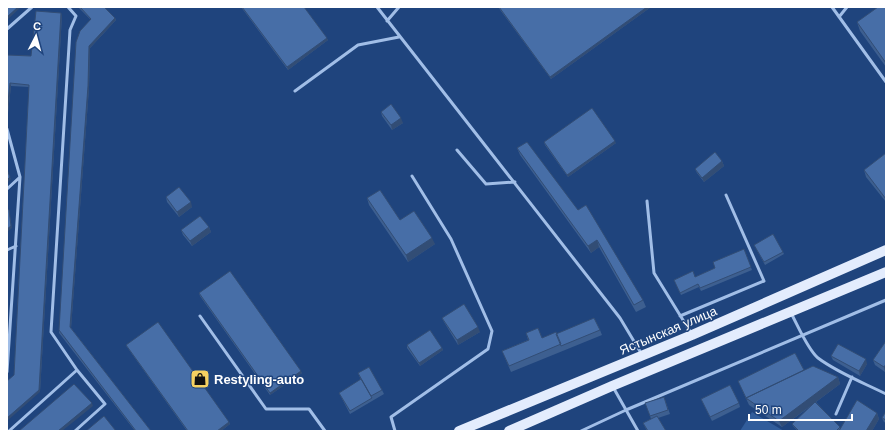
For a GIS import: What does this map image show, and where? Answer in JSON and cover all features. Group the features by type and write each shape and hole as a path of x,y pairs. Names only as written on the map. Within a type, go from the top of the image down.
{"main road":[{"name":"Ястынская улица","path":"459,431 692,335 886,250"},
{"path":"509,431 612,386 886,272"}],"lane":[{"path":"7,29 32,7"},
{"path":"68,7 76,16 70,30 51,332 77,370 105,404 74,431"},
{"path":"377,7 620,318 642,356"},
{"path":"387,21 399,7"},
{"path":"832,7 886,82"},
{"path":"839,18 847,7"},
{"path":"295,91 358,45 399,37"},
{"path":"7,129 20,177 16,246 9,308 7,372"},
{"path":"458,150 486,184 515,182"},
{"path":"395,431 391,417 488,349 492,330 451,239 412,176"},
{"path":"7,189 20,177"},
{"path":"680,316 764,281 726,195"},
{"path":"647,201 654,273 692,335"},
{"path":"7,250 16,246"},
{"path":"581,431 626,410 886,300"},
{"path":"790,312 802,335 817,357 852,378 886,394"},
{"path":"200,316 266,409 309,409 325,431"},
{"path":"9,431 77,370"},
{"path":"836,414 852,378"},
{"path":"612,386 638,431"}],"shaded area":[{"path":"752,412 784,431 740,431"}],"building":[{"path":"7,7 18,7 7,17"},
{"path":"80,7 104,7 115,18 89,46 88,86 70,327 151,431 136,431 59,330 76,42 80,31 91,19"},
{"path":"242,7 304,7 327,38 287,67"},
{"path":"499,7 647,7 550,77"},
{"path":"878,7 886,7 886,63 857,22"},
{"path":"36,11 61,13 39,390 7,418 7,381 14,375 29,85 10,83 7,111 7,55 31,56"},
{"path":"391,104 401,118 391,125 381,112"},
{"path":"592,108 615,141 567,175 544,142"},
{"path":"527,142 578,210 586,205 643,300 634,305 597,240 588,246 517,148"},
{"path":"715,152 722,161 702,178 695,169"},
{"path":"886,153 886,199 864,170"},
{"path":"7,170 10,177 7,180"},
{"path":"179,187 191,202 177,212 166,197"},
{"path":"380,190 400,220 414,211 432,238 406,255 367,198"},
{"path":"7,208 9,210 11,226 7,229"},
{"path":"200,216 209,227 190,241 181,230"},
{"path":"773,234 783,252 764,262 754,245"},
{"path":"744,249 751,267 700,288 698,284 680,293 674,280 693,271 695,277 715,268 713,262"},
{"path":"230,271 301,371 270,393 199,293"},
{"path":"464,304 478,327 457,340 442,318"},
{"path":"594,318 600,330 561,346 556,334"},
{"path":"158,322 229,422 217,431 188,431 126,345"},
{"path":"538,328 542,338 556,332 561,344 509,366 502,351 529,340 526,333"},
{"path":"430,330 442,348 419,363 407,345"},
{"path":"886,341 886,364 884,367 873,360"},
{"path":"838,344 866,359 859,371 831,356"},
{"path":"795,353 804,370 746,398 738,381"},
{"path":"813,366 838,377 779,421 746,398"},
{"path":"369,367 382,390 371,396 358,373"},
{"path":"361,379 372,398 350,411 339,393"},
{"path":"74,384 92,403 58,431 19,431"},
{"path":"730,385 739,403 710,417 701,399"},
{"path":"664,397 668,410 650,416 645,403"},
{"path":"857,400 877,413 866,431 839,431"},
{"path":"815,402 840,427 836,431 799,431 792,424"},
{"path":"886,411 886,420 882,418"},
{"path":"104,416 116,431 86,431"},
{"path":"657,416 666,431 648,431 643,423"}],"place":[{"name":"Restyling-auto","path":"200,379"}]}
